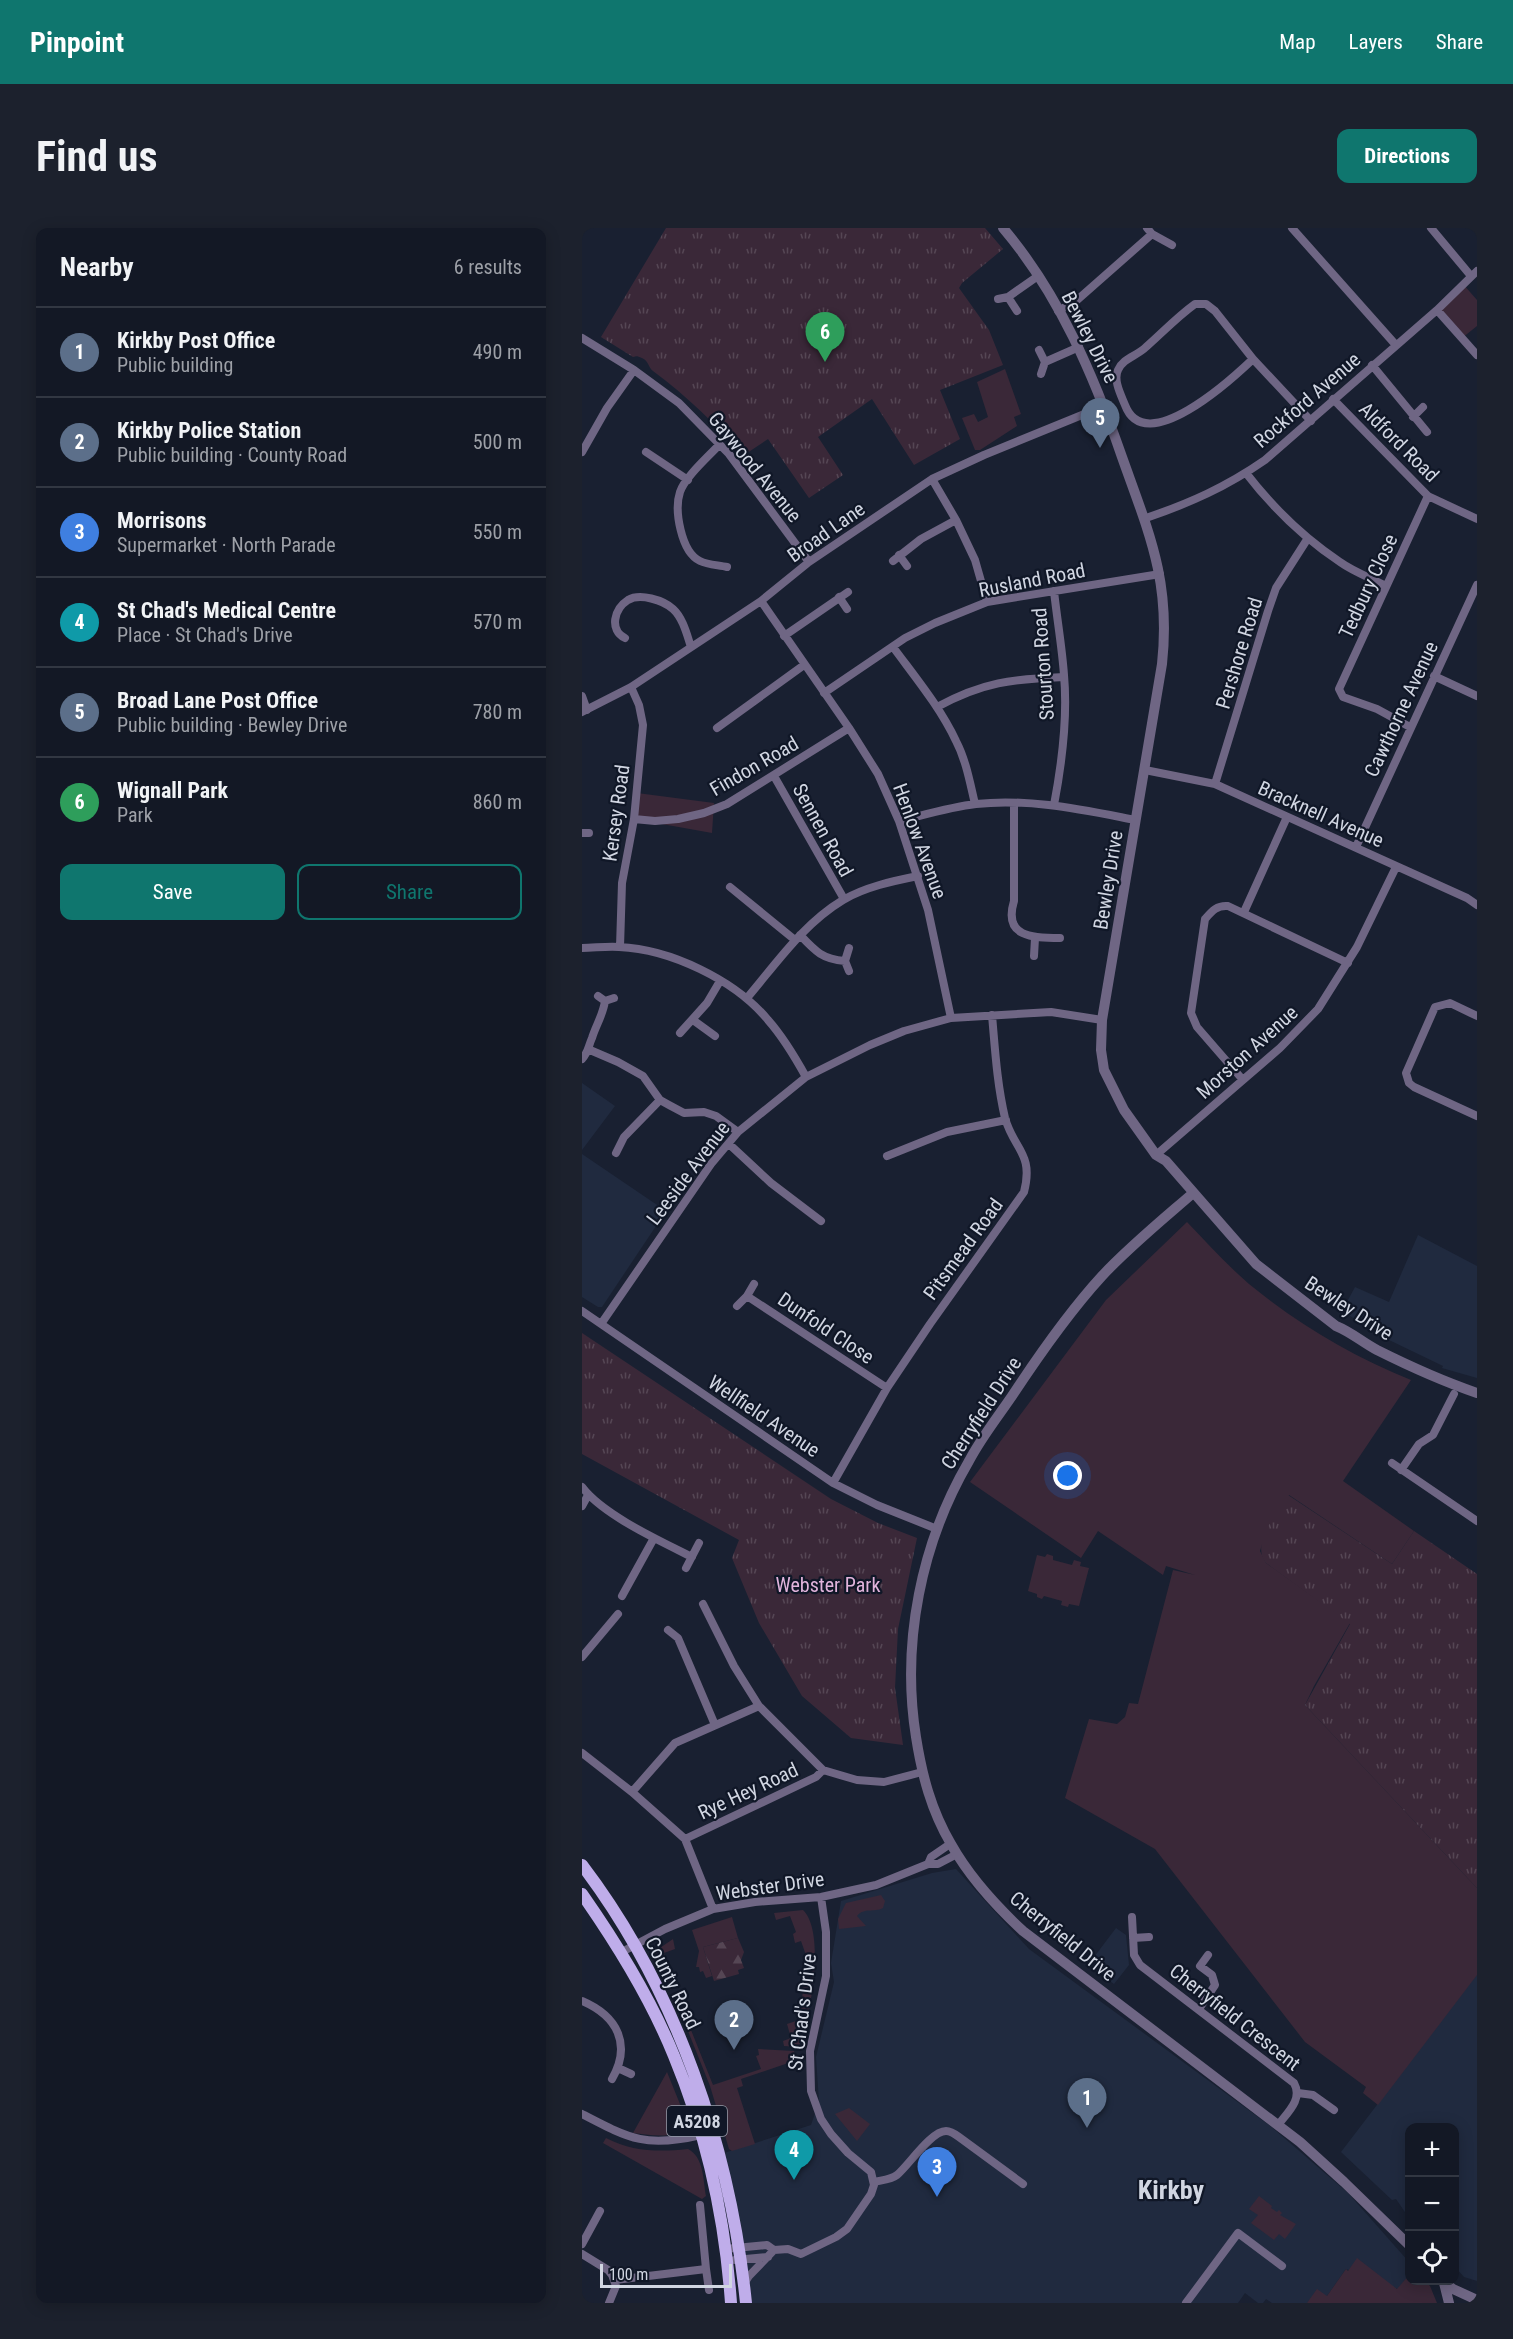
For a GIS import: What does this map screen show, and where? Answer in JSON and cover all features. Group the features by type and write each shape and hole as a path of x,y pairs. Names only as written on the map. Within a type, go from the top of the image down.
{"main road":[{"name":"County Road","path":"582,1865 603,1892 634,1946 678,2034 701,2093 720,2156 740,2254 746,2303"},
{"name":"County Road","path":"582,1894 620,1953 673,2053 701,2135 726,2255 731,2303"}],"street":[{"name":"Bewley Drive","path":"1002,228 1038,276 1079,347 1146,518 1163,592 1165,640 1102,1020 1101,1050 1104,1070 1124,1110 1156,1155 1166,1161 1192,1194 1256,1264 1336,1326 1348,1330 1375,1349 1439,1379 1477,1393"},
{"path":"1292,228 1395,344"},
{"path":"1431,228 1474,274"},
{"path":"1058,311 1076,301 1150,231 1172,245"},
{"name":"Rockford Avenue","path":"1146,518 1191,503 1246,473 1311,421 1395,344 1437,310 1474,274"},
{"path":"1017,311 1003,298 1038,276"},
{"path":"1253,359 1224,386 1165,423 1149,424 1137,419 1128,411 1117,383 1116,372 1123,361 1144,349 1195,304 1206,304 1215,311 1253,359 1311,421"},
{"path":"1437,310 1477,355"},
{"name":"Gaywood Avenue","path":"582,338 634,370 679,403 719,445 809,562"},
{"path":"1045,362 1079,347"},
{"path":"1039,350 1045,362 1041,374"},
{"path":"1372,365 1427,432"},
{"path":"582,452 634,370"},
{"name":"Aldford Road","path":"1334,399 1428,496 1477,519"},
{"name":"Broad Lane","path":"585,711 631,687 761,601 809,562 932,479 1104,406"},
{"path":"1413,417 1423,407"},
{"path":"719,445 688,480 680,493 681,533 688,549 698,561 727,567"},
{"path":"646,452 688,480"},
{"path":"1246,473 1271,505 1308,538 1342,563 1386,586"},
{"path":"932,479 956,520 975,560 987,602"},
{"name":"Tedbury Close","path":"1410,727 1377,709 1343,697 1339,689 1428,496"},
{"path":"907,566 896,558 921,539 956,520"},
{"name":"Pershore Road","path":"1215,784 1276,588 1308,538"},
{"name":"Rusland Road","path":"824,693 935,622 987,602 1160,574"},
{"name":"Cawthorne Avenue","path":"1356,847 1477,585"},
{"name":"Stourton Road","path":"1054,591 1064,677 1063,750 1054,805"},
{"path":"784,636 848,592"},
{"path":"625,638 618,635 614,627 615,619 629,600 640,597 660,601 672,608 686,631 691,647"},
{"path":"839,597 847,609"},
{"name":"Henlow Avenue","path":"761,601 878,774 899,821 918,876 928,910 951,1018"},
{"path":"893,647 937,707 957,742 975,804"},
{"path":"717,728 804,665"},
{"path":"1434,676 1477,696"},
{"path":"937,707 963,693 992,683 1020,678 1064,677"},
{"name":"Kersey Road","path":"620,947 622,883 634,819 643,725 639,705 631,687"},
{"path":"582,696 585,711"},
{"name":"Findon Road","path":"634,819 656,821 678,819 704,813 727,804 849,728"},
{"name":"Bracknell Avenue","path":"1145,770 1215,784 1467,898 1477,905"},
{"name":"Sennen Road","path":"774,776 844,899"},
{"path":"899,821 975,804 1054,805 1136,820"},
{"path":"1014,804 1014,900 1011,923 1016,929 1035,938 1060,938"},
{"path":"1244,912 1287,817"},
{"name":"Morston Avenue","path":"1156,1155 1280,1048 1312,1015 1348,963 1396,867"},
{"path":"747,999 797,938 844,899 872,888 918,876"},
{"path":"730,886 828,960 846,961"},
{"path":"1243,1080 1197,1028 1191,1013 1205,919 1212,910 1221,905 1244,912 1348,963"},
{"path":"1034,956 1035,938"},
{"path":"582,948 620,947 677,959 696,967 747,999 767,1018 787,1044 806,1077"},
{"path":"849,948 846,961 849,971"},
{"path":"680,1033 707,1003 720,981"},
{"path":"582,1059 590,1050 590,1040 603,1015 606,998"},
{"path":"1477,1016 1450,1003 1435,1007 1406,1073 1409,1083 1414,1087 1477,1116"},
{"name":"Leeside Avenue","path":"602,1324 711,1164 738,1132 806,1077 904,1031 951,1018 1051,1011 1102,1020"},
{"name":"Pitsmead Road","path":"833,1483 887,1388 1024,1192 1028,1176 1026,1159 1006,1120 996,1064 992,1015"},
{"path":"693,1020 715,1036"},
{"path":"590,1050 643,1076 660,1100 684,1113 704,1112 716,1116 738,1132"},
{"path":"616,1153 624,1137 660,1100"},
{"path":"887,1156 947,1132 1006,1120"},
{"path":"729,1144 771,1183 821,1221"},
{"name":"Cherryfield Drive","path":"1192,1194 1102,1276 1066,1319 969,1460 937,1529 922,1580 912,1650 911,1680 914,1721 922,1772 929,1795 950,1844 983,1890 1023,1931 1278,2125 1326,2164 1405,2241"},
{"name":"Dunfold Close","path":"737,1306 754,1284"},
{"name":"Dunfold Close","path":"747,1296 887,1388"},
{"name":"Wellfield Avenue","path":"582,1311 833,1483 877,1505 937,1529"},
{"path":"1401,1470 1419,1444 1433,1435 1454,1394"},
{"path":"1392,1463 1477,1520"},
{"path":"582,1487 588,1496 654,1538 692,1557"},
{"path":"582,1506 588,1496"},
{"path":"622,1596 654,1538"},
{"path":"686,1568 699,1543"},
{"path":"702,1604 759,1706 823,1770 857,1780 884,1782 922,1772"},
{"path":"582,1657 618,1614"},
{"path":"668,1630 678,1638 715,1725"},
{"path":"632,1792 675,1743 759,1706"},
{"path":"582,1753 632,1792 685,1839 713,1909"},
{"name":"Rye Hey Road","path":"685,1839 816,1777 823,1770"},
{"name":"Webster Drive","path":"928,1864 931,1857 950,1844"},
{"name":"Webster Drive","path":"620,1953 683,1921 713,1909 765,1900 821,1897 876,1885 928,1864 938,1864 957,1854"},
{"name":"St Chad's Drive","path":"821,1897 826,1932 826,1976 810,2051 812,2091 821,2119 831,2134 848,2153 867,2168 874,2182"},
{"name":"Cherryfield Crescent","path":"1132,1917 1134,1955 1138,1962 1292,2080 1298,2092 1294,2104 1278,2125"},
{"path":"1133,1938 1149,1937"},
{"path":"1199,2009 1215,1985 1212,1975 1200,1966 1208,1955"},
{"path":"582,2001 604,2014 615,2025 620,2044 618,2068 612,2079"},
{"path":"618,2068 631,2074"},
{"path":"1298,2092 1313,2095 1334,2110"},
{"path":"582,2114 625,2136 638,2140 664,2142 701,2135"},
{"path":"726,2255 771,2254 788,2250 801,2254 841,2234 871,2194 874,2182 898,2174 943,2131 959,2137 1023,2184"},
{"path":"700,2205 709,2290"},
{"path":"582,2244 600,2211"},
{"path":"1186,2303 1238,2233 1281,2266"},
{"path":"582,2254 608,2270 615,2280 615,2294 609,2303"},
{"path":"744,2284 771,2254"},
{"path":"615,2280 706,2269"},
{"path":"1444,2285 1449,2303"},
{"path":"1448,2285 1461,2294 1477,2300"}],"shaded area":[{"path":"582,1083 615,1106 582,1150"},
{"path":"582,1154 666,1211 602,1307 582,1297"},
{"path":"1418,1235 1477,1266 1477,1378 1442,1368 1443,1366 1387,1339 1342,1311 1355,1287 1389,1302"},
{"path":"956,1869 1029,1949 1269,2125 1348,2193 1405,2257 1405,2280 1398,2289 1346,2269 1327,2296 1307,2303 1272,2303 1266,2299 1263,2303 1258,2303 1245,2293 1238,2303 749,2303 736,2208 724,2153 811,2125 819,2102 816,2057 834,1982 831,1963 841,1901 932,1873"},
{"path":"1116,1928 1126,1935 1129,1965 1114,1984 1088,1965"},
{"path":"1477,1974 1477,2281 1464,2277 1459,2271 1459,2123 1405,2123 1405,2212 1396,2199 1392,2200 1341,2152"}],"green space":[{"path":"666,228 985,228 1003,249 959,288 989,330 1003,365 940,390 960,439 914,465 872,399 818,437 843,475 809,498 768,439 744,455 700,411 653,371 644,359 633,357 601,337"},
{"path":"1463,284 1477,300 1477,326 1462,338 1437,310"},
{"path":"1005,369 1021,414 1014,417 1017,426 980,450 975,450 962,418 974,414 978,422 988,417 977,382"},
{"path":"637,793 714,803 712,833 634,819"},
{"path":"1187,1222 1249,1284 1306,1326 1347,1350 1411,1380 1343,1481 1414,1531 1392,1564 1289,1495 1265,1535 1260,1551 1266,1563 1350,1623 1305,1705 1477,1888 1477,1975 1378,2105 1363,2093 1366,2087 1305,2042 1155,1849 1065,1798 1089,1719 1117,1724 1125,1717 1129,1703 1138,1704 1173,1570 1195,1575 1166,1566 1163,1575 1098,1531 1081,1558 970,1482 1106,1300"},
{"name":"Webster Park","path":"582,1333 831,1499 878,1523 917,1538 898,1629 895,1688 903,1745 851,1738 802,1696 759,1623 732,1558 739,1540 582,1454"},
{"path":"1288,1495 1392,1564 1414,1531 1477,1574 1477,1888 1305,1705 1350,1624 1266,1563 1262,1555 1261,1547 1267,1528"},
{"path":"1047,1554 1053,1556 1053,1560 1072,1565 1074,1560 1081,1562 1080,1566 1089,1568 1079,1606 1061,1605 1062,1601 1044,1596 1042,1599 1037,1597 1037,1594 1028,1591 1037,1555 1045,1557"},
{"path":"881,1895 885,1901 883,1908 863,1912 857,1916 866,1926 839,1929 838,1919 846,1903"},
{"path":"803,1910 812,1928 815,1952 811,1998 802,1999 805,1971 802,1963 808,1961 801,1941 795,1943 793,1934 796,1932 790,1916 776,1920 774,1913"},
{"path":"732,1917 738,1938 703,1947 712,1976 706,1978 703,1971 700,1972 699,1967 696,1967 699,1951 692,1930"},
{"path":"738,1938 744,1952 741,1960 744,1968 738,1970 739,1974 714,1981 703,1947"},
{"path":"673,1939 675,1949 664,1953 676,1987 670,1990 653,1957 654,1952"},
{"path":"810,2006 799,2047 784,2046 783,2041 791,2038 787,2024 799,2020 797,2008"},
{"path":"683,2010 713,2085 761,2069 756,2056 759,2055 758,2049 794,2051 797,2060 741,2079 743,2086 737,2088 755,2144 732,2151 729,2149 710,2086 680,2011"},
{"path":"667,2072 686,2119 683,2126 672,2134 657,2136 633,2133"},
{"path":"849,2108 870,2124 857,2141 835,2114"},
{"path":"606,2138 626,2146 646,2150 688,2149 700,2163 706,2196 702,2199 603,2143"},
{"path":"1259,2196 1272,2206 1271,2208 1277,2212 1279,2210 1282,2213 1280,2215 1296,2224 1285,2239 1279,2234 1274,2240 1251,2223 1258,2215 1249,2209"},
{"path":"1357,2258 1397,2289 1405,2280 1405,2285 1429,2285 1437,2303 1307,2303 1317,2289 1327,2296 1346,2269 1348,2271"}],"place":[{"name":"Wignall Park","path":"825,362"},
{"name":"Broad Lane Post Office","path":"1100,448"},
{"name":"Kirkby Police Station","path":"734,2050"},
{"name":"Kirkby Post Office","path":"1087,2128"},
{"name":"St Chad's Medical Centre","path":"794,2180"},
{"name":"Morrisons","path":"937,2197"}],"district":[{"name":"Kirkby","path":"1171,2190"}]}
